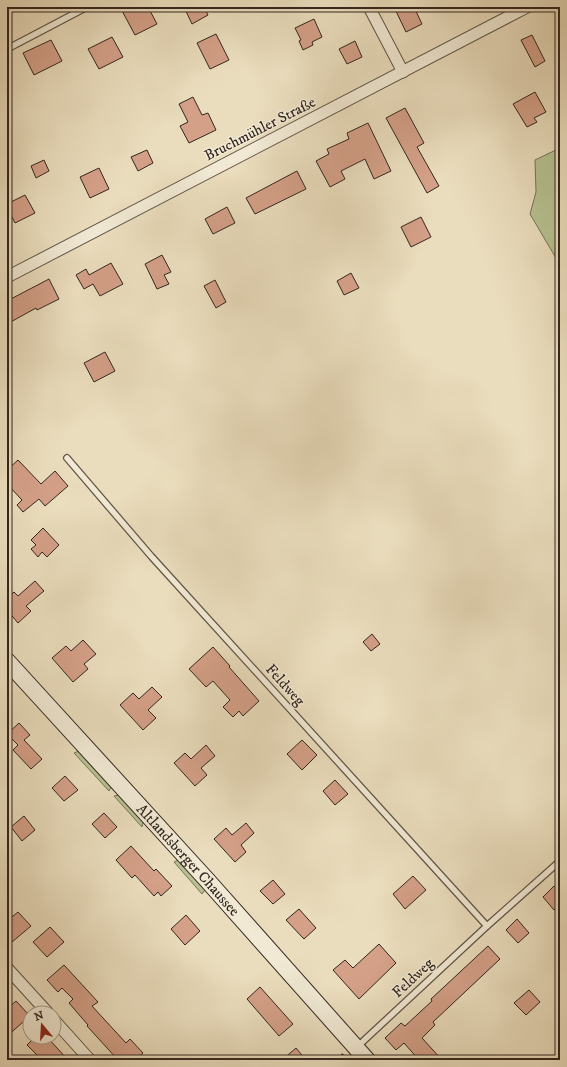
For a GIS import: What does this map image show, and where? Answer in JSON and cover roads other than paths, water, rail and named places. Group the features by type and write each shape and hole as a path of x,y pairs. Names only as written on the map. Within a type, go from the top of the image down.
{"main road":[{"name":"Altlandsberger Chaussee","path":"7,661 207,880 350,1051 367,1060"}],"street":[{"path":"369,7 403,72"},
{"name":"Bruchmühler Straße","path":"7,277 527,7"},
{"path":"7,968 41,1005"},
{"path":"62,1029 90,1060"}],"lane":[{"path":"7,49 87,7"},
{"name":"Feldweg","path":"67,458 151,556 487,926"},
{"name":"Feldweg","path":"350,1051 560,860"}]}
